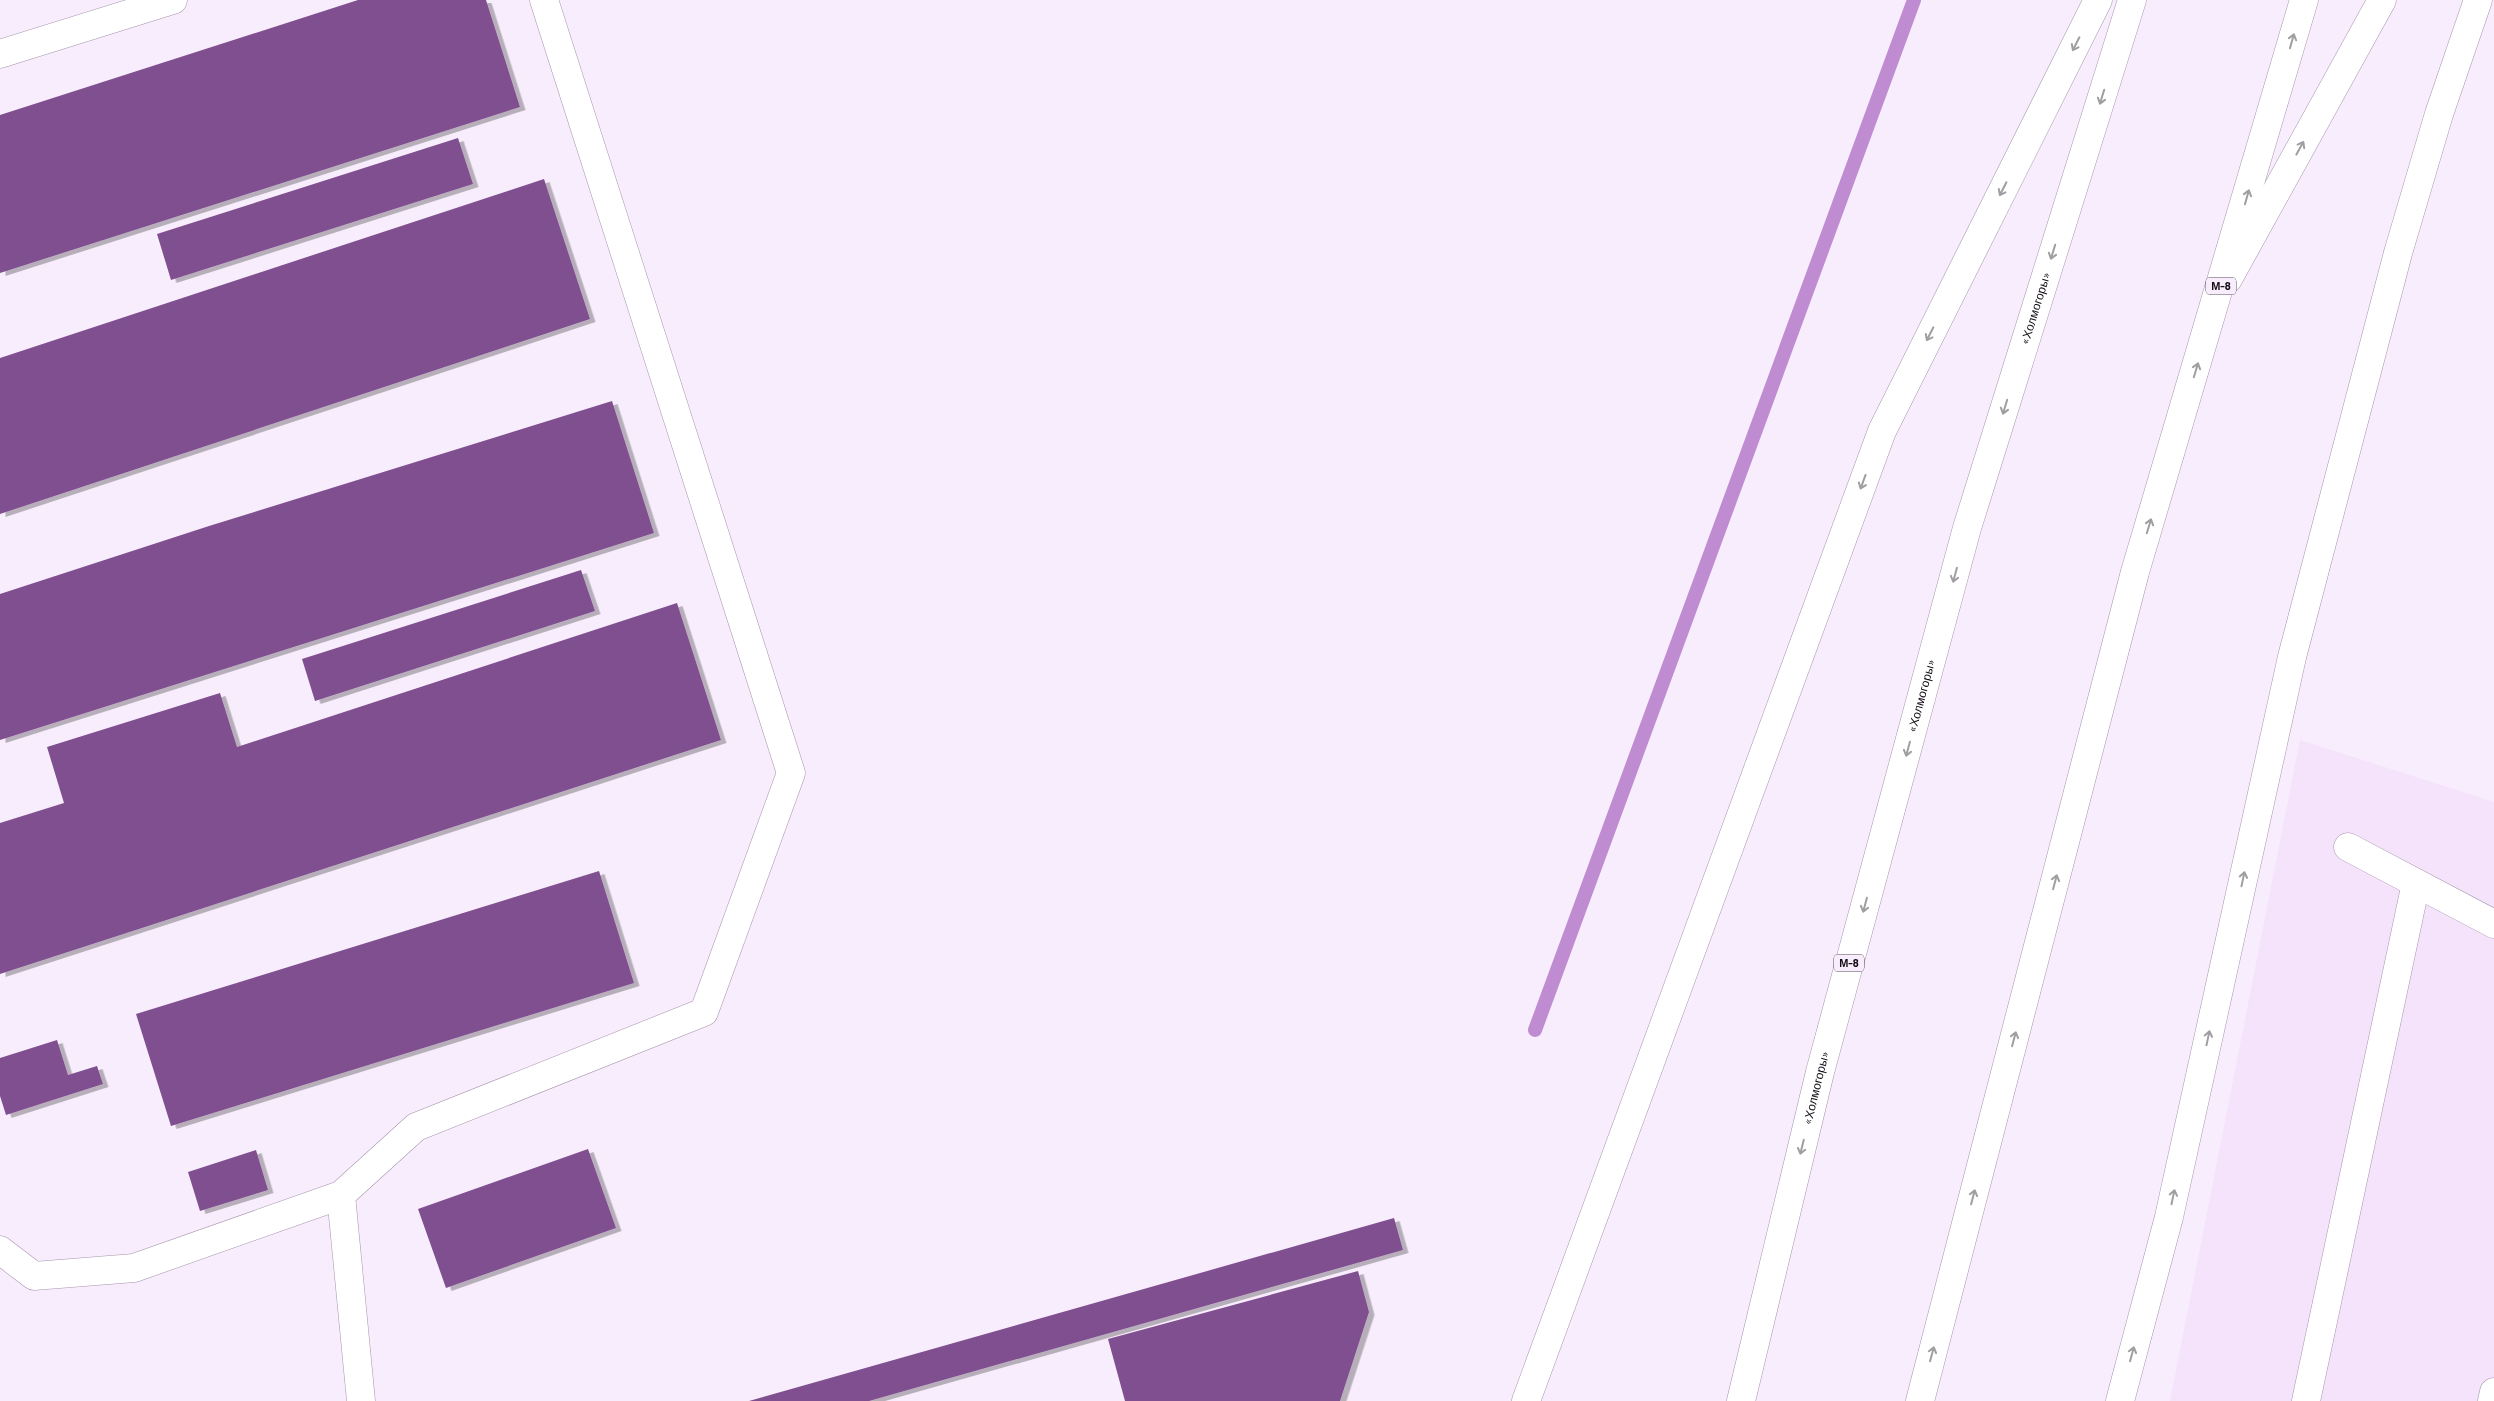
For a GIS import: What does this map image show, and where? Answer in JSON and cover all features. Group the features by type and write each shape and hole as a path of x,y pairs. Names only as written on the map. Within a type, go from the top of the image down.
{"main road":[{"path":"0,54 173,0"},
{"path":"0,1250 34,1276 134,1268 340,1195 416,1127 704,1012 791,772 544,0"},
{"path":"1526,1401 1882,431 2098,0"},
{"name":"«Холмогоры»","path":"1741,1401 1820,1072 1967,528 2132,0"},
{"name":"М-8","path":"1920,1401 2135,572 2304,0"},
{"path":"2217,298 2382,0"},
{"path":"2120,1401 2169,1217 2292,657 2398,254 2439,114 2478,0"},
{"path":"2348,847 2494,924"},
{"path":"2306,1401 2416,882"},
{"path":"340,1195 361,1401"},
{"path":"2492,1401 2494,1394"}],"shaded area":[{"path":"2300,740 2494,802 2494,1401 2170,1401"}],"building":[{"path":"358,0 486,0 520,107 0,273 0,115"},
{"path":"458,138 473,184 171,280 157,234"},
{"path":"544,179 590,319 0,514 0,358"},
{"path":"612,401 654,533 0,740 0,594 209,526"},
{"path":"581,570 595,611 315,701 302,659"},
{"path":"677,603 721,740 0,974 0,823 64,803 47,747 220,693 237,747"},
{"path":"599,871 634,983 171,1126 136,1014"},
{"path":"57,1040 68,1075 97,1066 103,1084 6,1115 0,1096 0,1058"},
{"path":"588,1149 616,1228 446,1288 418,1209"},
{"path":"256,1150 268,1190 200,1211 188,1172"},
{"path":"1394,1218 1403,1250 869,1401 749,1401"},
{"path":"1358,1271 1369,1312 1340,1401 1125,1401 1108,1339"}],"waterway":[{"path":"1535,1030 1914,0"}]}
